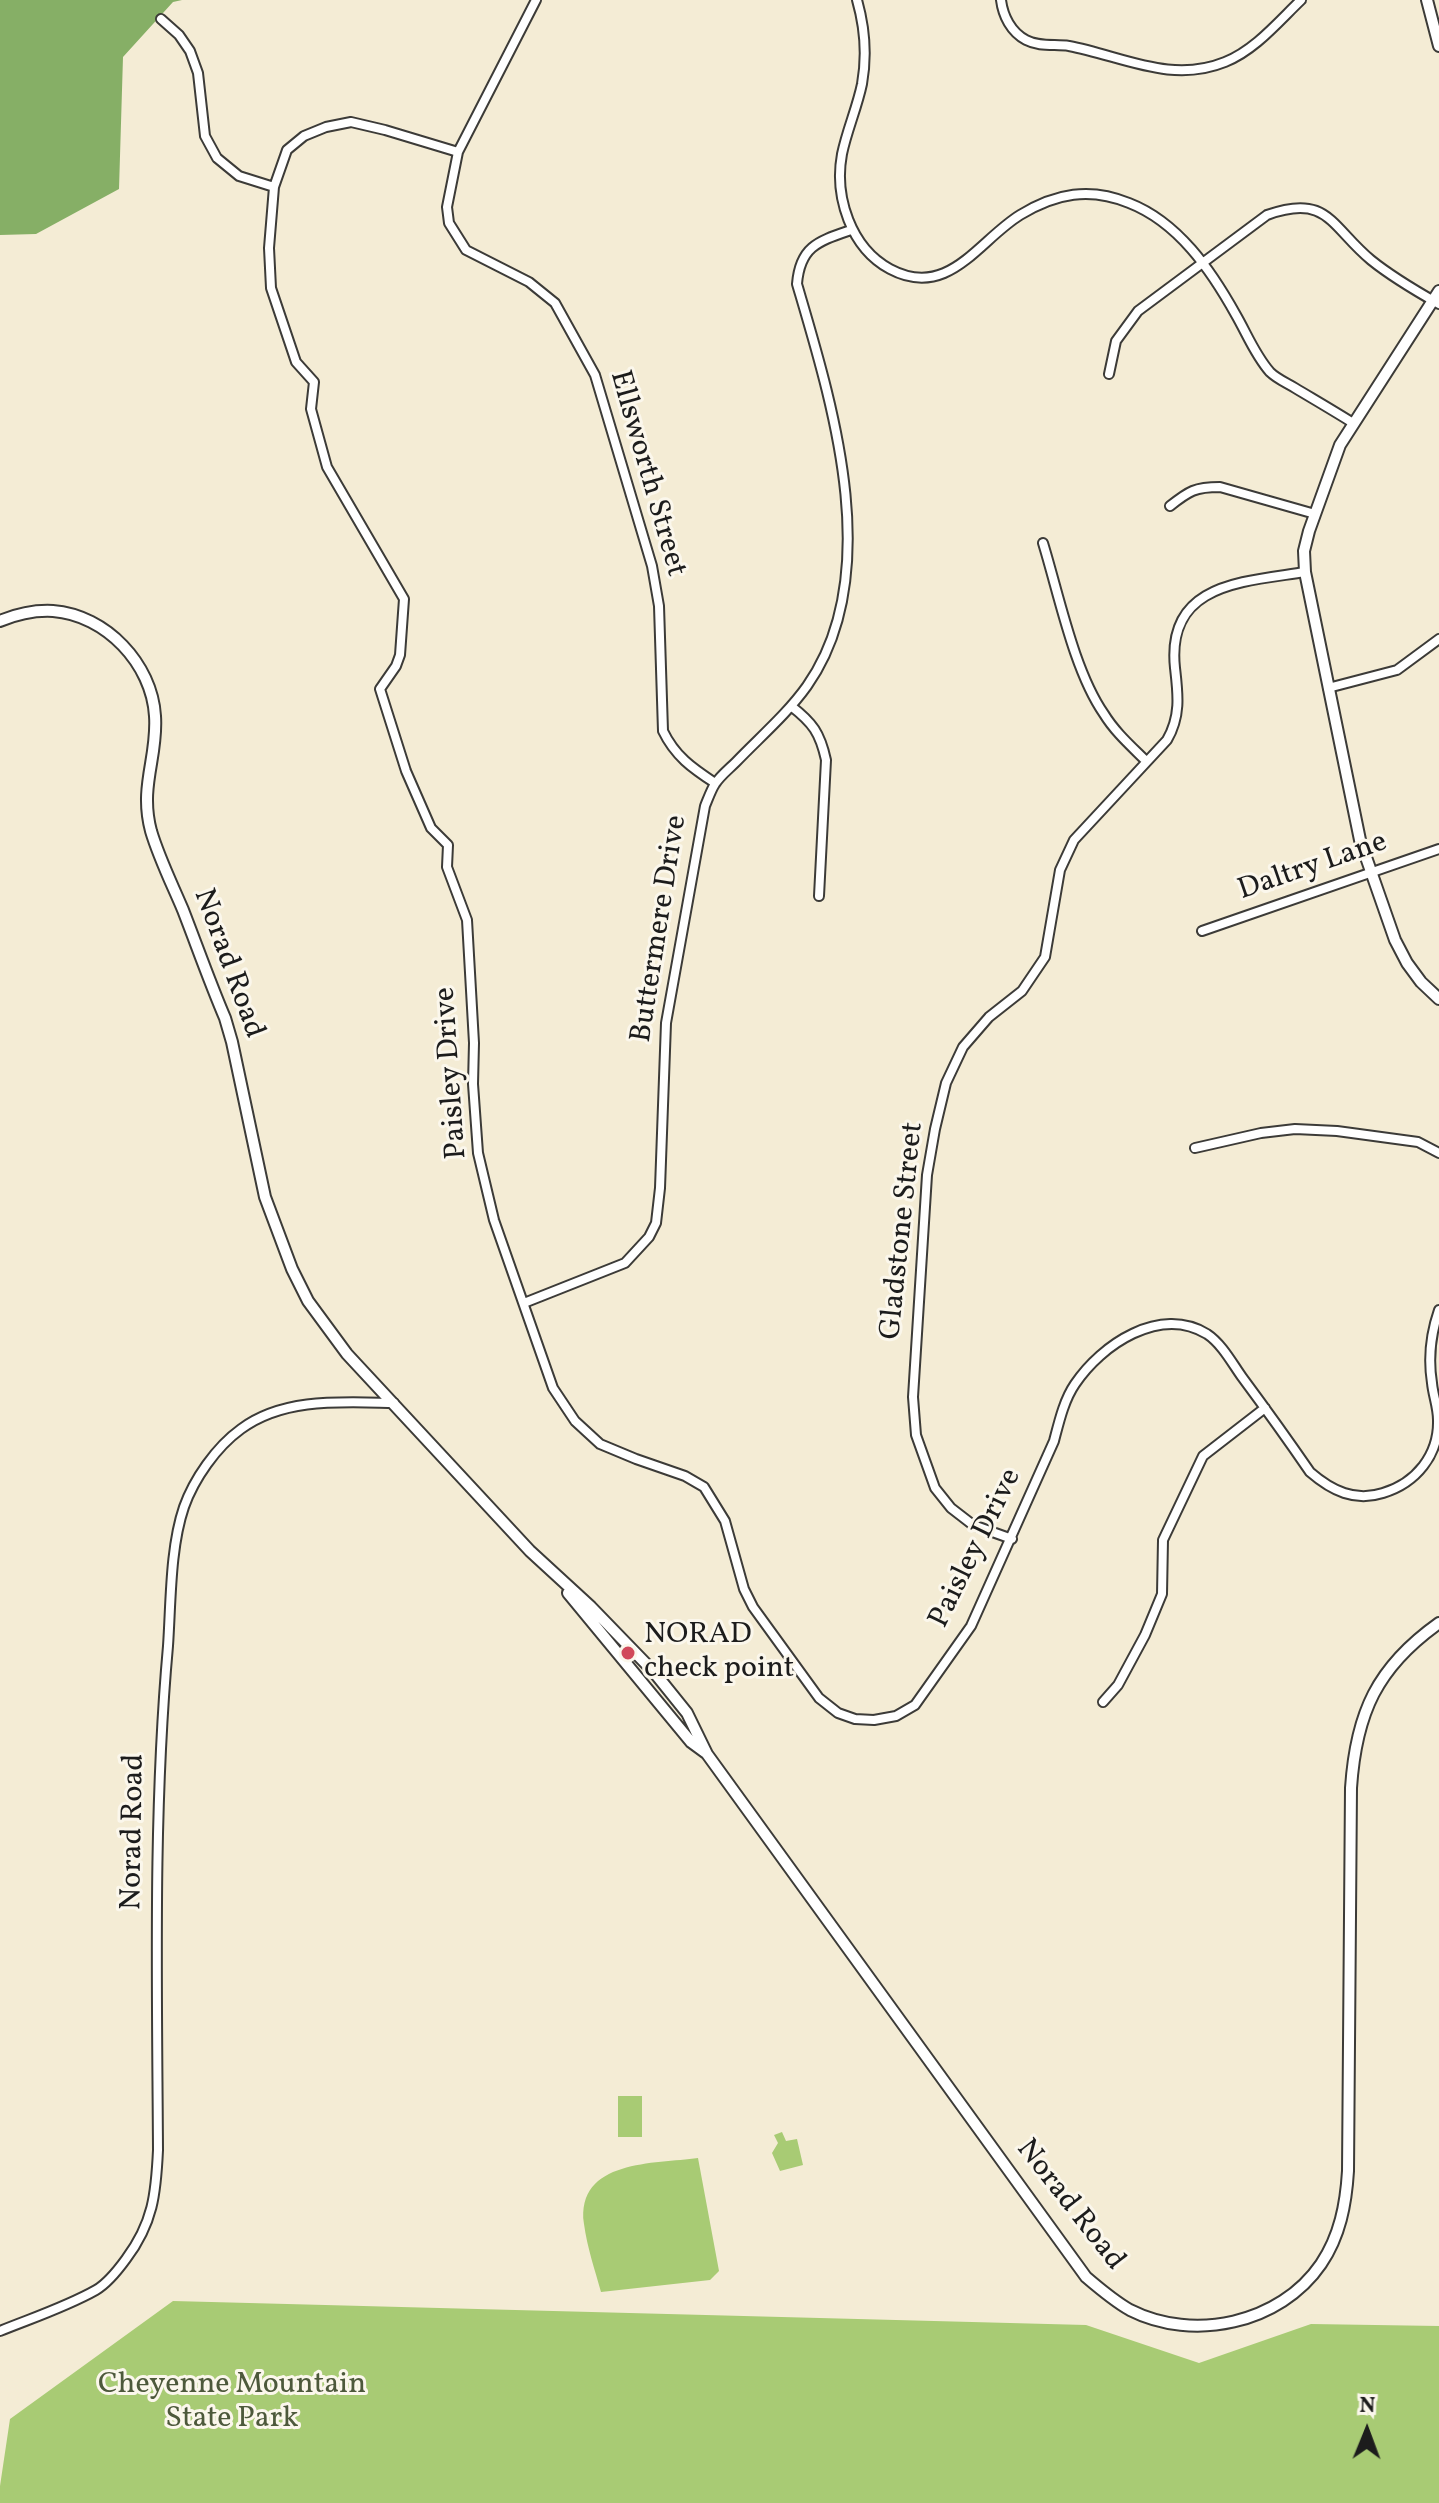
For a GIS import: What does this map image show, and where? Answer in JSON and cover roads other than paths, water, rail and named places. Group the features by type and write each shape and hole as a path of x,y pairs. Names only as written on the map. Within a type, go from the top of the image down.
{"street":[{"name":"Ellsworth Street","path":"536,0 458,152 447,207 449,223 466,250 529,282 555,303 595,375 652,566 659,606 663,731 684,763 715,783"},
{"path":"857,0 866,54 862,86 841,158 841,191 851,230 867,254 911,278 939,276 969,259 1018,216 1071,194 1098,193 1130,203 1179,234 1202,263 1272,374 1353,423"},
{"path":"1001,0 1003,14 1009,24 1027,41 1065,45 1144,67 1172,71 1200,70 1248,50 1301,0"},
{"path":"1427,0 1439,46"},
{"path":"161,19 179,35 190,51 198,73 205,136 217,158 239,176 274,187 287,150 304,136 351,122 458,152"},
{"name":"Paisley Drive","path":"274,187 269,248 271,288 296,362 314,382 311,409 327,467 404,599 400,655 380,689 406,771 431,828 448,845 447,867 467,920 478,1153 494,1220 553,1388 575,1421 600,1444 685,1476 704,1487 725,1521 744,1589 753,1607 819,1698 838,1713 855,1719 896,1716 915,1705 971,1626 1054,1441 1074,1384 1112,1345 1135,1332 1160,1325 1186,1326 1205,1333 1224,1352 1310,1472 1324,1484 1348,1496 1371,1497 1413,1479 1426,1464 1435,1444 1439,1421 1431,1382 1430,1356 1432,1329 1439,1310"},
{"path":"1109,374 1116,341 1138,311 1267,215 1288,208 1312,208 1334,221 1369,258 1395,278 1437,299 1353,423 1331,466 1304,551 1305,572 1360,840 1395,940 1421,982 1439,999"},
{"name":"Buttermere Drive","path":"524,1303 625,1263 649,1237 656,1223 666,1023 705,806 715,783 807,686 823,661 837,625 847,565 842,460 826,384 797,284 798,269 812,247 851,230"},
{"path":"1170,506 1191,490 1220,487 1315,514"},
{"path":"1043,543 1084,680 1115,729 1146,761"},
{"name":"Gladstone Street","path":"1012,1539 973,1525 951,1508 935,1488 916,1435 913,1397 927,1175 946,1083 954,1063 975,1032 1022,991 1045,957 1064,858 1074,840 1167,740 1174,728 1179,700 1173,647 1184,619 1195,603 1211,591 1229,585 1305,572"},
{"name":"Norad Road","path":"0,621 41,611 75,615 96,624 117,639 139,666 152,697 155,718 146,795 152,832 229,1030 265,1197 292,1269 308,1301 347,1354 552,1572 691,1742 707,1754"},
{"path":"1328,688 1397,670 1439,639"},
{"path":"791,706 810,721 821,739 826,760 819,896"},
{"name":"Daltry Lane","path":"1202,931 1439,849"},
{"path":"1195,1148 1261,1133 1295,1129 1337,1131 1418,1142 1439,1153"},
{"name":"Norad Road","path":"0,2331 100,2288 136,2246 149,2221 155,2197 158,2150 156,1867 163,1705 177,1540 184,1507 215,1455 240,1429 270,1413 299,1406 341,1402 394,1403"},
{"path":"1103,1702 1118,1685 1145,1635 1162,1594 1163,1540 1203,1456 1265,1408"},
{"name":"Norad Road","path":"552,1572 654,1672 687,1713 707,1754 1086,2277 1129,2309 1149,2318 1193,2327 1217,2326 1265,2311 1307,2281 1321,2264 1335,2238 1342,2216 1348,2171 1351,1788 1356,1741 1364,1714 1392,1663 1439,1623"}],"place":[{"name":"NORAD check point","path":"628,1653"}],"park label":[{"name":"Cheyenne Mountain State Park","path":"232,2403"}]}
